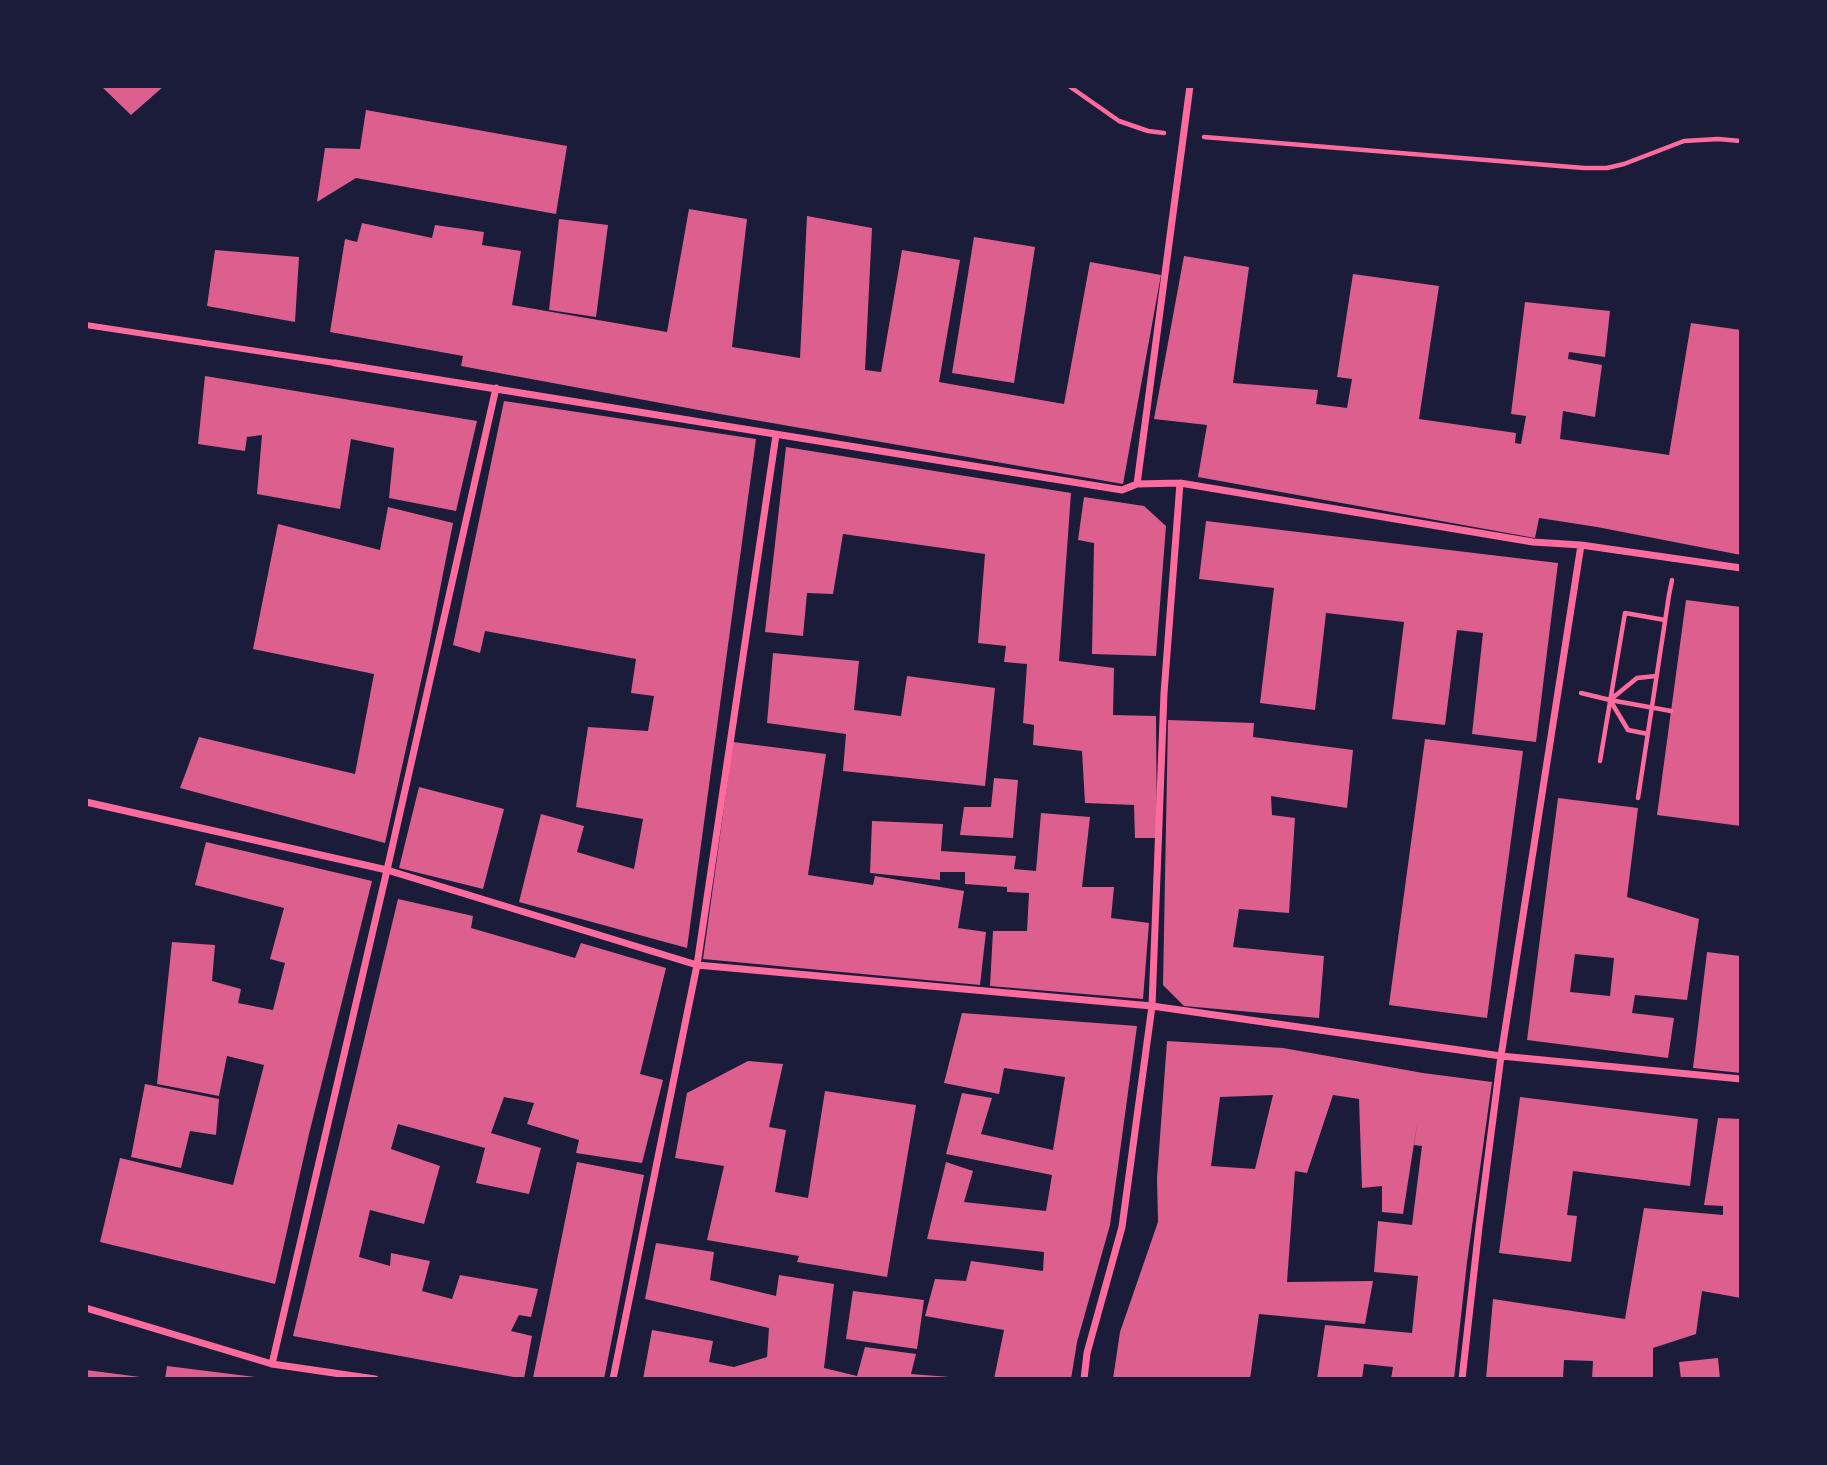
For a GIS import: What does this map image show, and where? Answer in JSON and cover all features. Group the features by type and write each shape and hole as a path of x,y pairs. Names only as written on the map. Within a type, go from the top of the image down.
{"street":[{"path":"1137,484 1190,86"},
{"path":"86,325 496,388 1122,490 1137,484 1180,483 1533,542 1581,545 1741,568"},
{"path":"272,1364 496,388"},
{"path":"613,1379 696,965 776,435"},
{"path":"1084,1379 1087,1353 1122,1227 1152,1006 1164,693 1180,483"},
{"path":"1462,1379 1501,1056 1581,545"},
{"path":"86,802 387,870 696,965 1152,1006 1501,1056 1741,1079"},
{"path":"86,1308 272,1364 374,1379"}],"path":[{"path":"1069,86 1119,121 1148,131 1584,169 1624,164 1684,141 1741,141"},
{"path":"1638,798 1669,595 1678,559"},
{"path":"1600,761 1625,614 1665,620"},
{"path":"1610,700 1637,678 1656,676"},
{"path":"1559,689 1671,711"},
{"path":"1610,700 1628,730 1648,734"}],"building":[{"path":"101,86 164,86 131,115"},
{"path":"366,110 567,146 556,214 356,178 317,202 325,148 360,149"},
{"path":"689,209 747,219 732,347 800,358 807,216 872,228 865,370 881,372 902,250 960,260 939,382 1064,404 1090,262 1161,275 1123,484 461,366 463,356 330,332 345,239 357,242 362,223 432,238 435,225 484,232 482,245 521,251 512,305 667,332"},
{"path":"559,219 608,225 596,317 549,310"},
{"path":"974,237 1035,247 1014,383 952,373"},
{"path":"215,250 299,257 295,322 207,306"},
{"path":"1184,256 1249,267 1233,383 1318,390 1316,404 1347,408 1352,379 1337,377 1353,274 1439,286 1419,419 1516,433 1515,443 1521,444 1526,416 1511,414 1525,302 1610,311 1605,357 1569,352 1568,359 1602,365 1595,417 1563,411 1560,439 1669,455 1691,323 1741,330 1741,555 1539,518 1535,538 1198,477 1207,425 1154,419"},
{"path":"205,376 477,421 456,511 389,498 394,448 351,439 340,509 257,494 262,435 247,437 245,451 198,444"},
{"path":"504,401 756,439 687,948 519,902 541,814 584,826 577,852 634,869 643,819 576,807 588,727 648,731 654,696 631,693 636,659 485,631 480,653 453,645"},
{"path":"786,447 1071,493 1059,661 1114,668 1113,715 1156,716 1157,838 1135,838 1134,805 1085,803 1082,751 1033,745 1034,725 1023,723 1027,664 1004,662 1006,646 978,643 985,554 843,534 833,594 807,593 803,636 765,632"},
{"path":"1084,497 1144,506 1166,526 1156,656 1092,654 1094,543 1078,540"},
{"path":"388,507 453,523 385,843 180,788 199,737 355,774 374,674 253,649 278,524 380,550"},
{"path":"1206,521 1558,563 1536,742 1472,734 1483,633 1457,630 1445,725 1392,719 1404,622 1326,613 1315,710 1260,703 1274,588 1199,579"},
{"path":"1686,600 1741,607 1741,826 1657,815"},
{"path":"773,653 859,661 854,710 901,716 907,676 995,688 985,786 843,771 846,734 767,723"},
{"path":"1168,720 1254,723 1253,737 1353,750 1347,808 1271,796 1272,815 1295,818 1289,913 1239,909 1233,947 1324,956 1319,1018 1184,1006 1163,985"},
{"path":"1425,739 1523,751 1487,1018 1389,1005"},
{"path":"733,742 826,754 808,875 873,885 875,876 964,891 958,928 986,932 980,985 703,959"},
{"path":"994,778 1018,780 1013,838 960,835 964,807 991,807"},
{"path":"419,787 504,809 483,889 399,868"},
{"path":"1558,798 1638,808 1627,897 1699,919 1687,1000 1635,995 1632,1013 1674,1018 1668,1058 1527,1040","holes":["1575,954 1614,958 1610,996 1570,992"]},
{"path":"1041,813 1090,817 1082,887 1114,887 1111,918 1149,923 1143,999 990,986 993,931 1027,931 1029,893 1007,892 1007,887 965,884 965,872 940,872 940,880 870,873 872,821 943,824 941,851 1016,856 1014,869 1036,871"},
{"path":"206,842 372,881 275,1284 100,1242 120,1158 233,1185 264,1065 227,1056 219,1096 157,1084 172,942 215,945 212,981 241,989 238,1003 273,1010 285,963 270,959 284,908 195,885"},
{"path":"398,899 473,916 471,928 575,958 581,943 666,968 640,1074 663,1080 642,1163 576,1153 579,1140 527,1124 534,1103 504,1097 491,1133 541,1148 529,1194 476,1183 485,1148 398,1124 391,1149 440,1166 424,1224 370,1210 359,1257 390,1266 391,1253 430,1261 422,1291 452,1299 460,1275 538,1289 531,1317 519,1315 511,1331 532,1336 524,1379 293,1336"},
{"path":"1707,952 1741,956 1741,1073 1693,1068"},
{"path":"962,1013 1137,1026 1110,1225 1077,1342 1071,1379 994,1379 1004,1330 925,1316 935,1279 966,1281 971,1261 1043,1271 1044,1252 927,1239 946,1162 973,1171 964,1202 1046,1211 1052,1175 946,1154 962,1093 992,1098 981,1134 1053,1150 1065,1077 1004,1068 999,1094 944,1083"},
{"path":"1167,1041 1283,1048 1423,1073 1492,1082 1454,1379 1391,1379 1393,1367 1364,1364 1362,1379 1317,1379 1325,1325 1412,1333 1418,1276 1374,1272 1378,1221 1412,1225 1422,1146 1414,1145 1418,1118 1403,1214 1382,1212 1382,1186 1362,1188 1359,1099 1333,1095 1307,1173 1295,1171 1287,1282 1373,1281 1365,1324 1259,1314 1250,1379 1113,1379 1120,1332 1158,1222 1157,1178","holes":["1273,1095 1255,1169 1211,1166 1220,1097"]},
{"path":"748,1061 783,1064 769,1127 786,1130 775,1192 808,1198 825,1091 916,1105 887,1277 797,1262 799,1256 707,1240 724,1166 675,1158 687,1093"},
{"path":"145,1084 219,1099 216,1135 190,1131 181,1168 131,1157"},
{"path":"1520,1097 1698,1119 1690,1186 1573,1171 1567,1215 1577,1216 1571,1262 1499,1253"},
{"path":"1718,1118 1741,1119 1741,1298 1702,1291 1696,1334 1653,1348 1653,1379 1592,1379 1593,1361 1564,1360 1563,1379 1486,1379 1493,1299 1625,1319 1644,1208 1723,1215 1723,1206 1704,1205"},
{"path":"577,1162 644,1175 604,1379 537,1379 533,1378"},
{"path":"656,1243 714,1252 710,1280 776,1296 779,1275 834,1284 824,1368 857,1376 865,1347 916,1354 911,1374 950,1377 643,1379 652,1330 713,1341 709,1362 734,1367 767,1357 769,1328 645,1299"},
{"path":"853,1291 924,1300 917,1349 846,1339"},
{"path":"1718,1358 1720,1379 1681,1379 1679,1362"},
{"path":"167,1366 263,1378 263,1379 165,1379"},
{"path":"86,1370 148,1378 148,1379 86,1379"}]}
